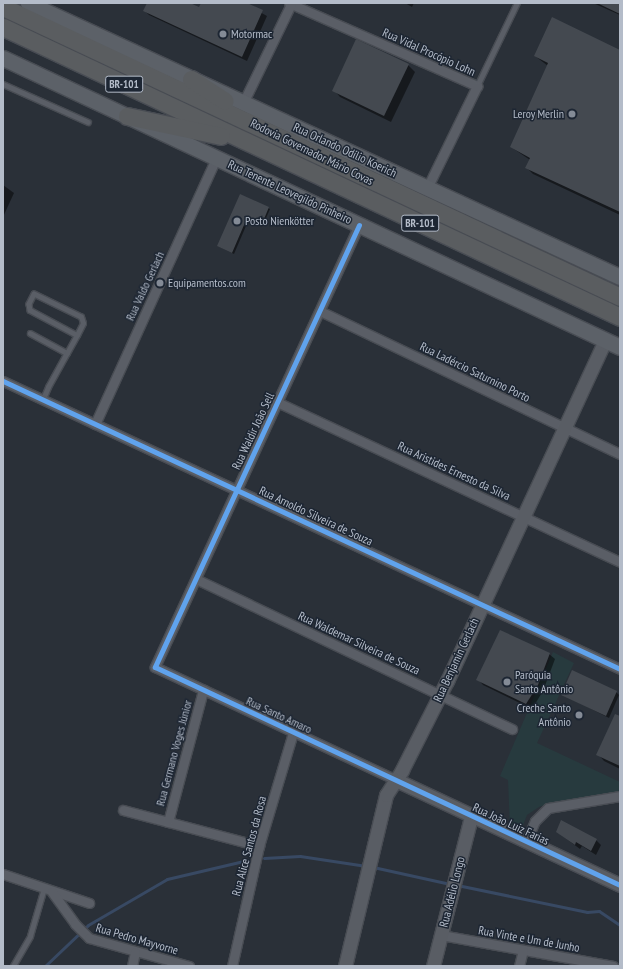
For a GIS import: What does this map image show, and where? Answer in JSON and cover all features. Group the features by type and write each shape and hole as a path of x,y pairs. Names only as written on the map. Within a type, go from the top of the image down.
{"highway":[{"name":"Rodovia Governador Mário Covas","path":"3,7 288,140 437,213 620,297"},
{"name":"Rodovia Governador Mário Covas","path":"3,27 620,317"},
{"path":"191,79 288,140"},
{"path":"127,116 244,141"}],"main road":[{"name":"Rua Orlando Odílio Koerich","path":"28,3 620,277"},
{"name":"Rua Tenente Leovegildo Pinheiro","path":"3,58 620,347"},
{"name":"Rua Benjamin Gerlach","path":"345,966 382,807 394,779 402,770 440,694 605,340"},
{"name":"Rua João Luiz Farias","path":"394,779 471,817 620,885"},
{"name":"Rua Adélio Longo","path":"433,966 471,817"}],"street":[{"name":"Rua Vidal Procópio Lohn","path":"290,3 477,86 427,188"},
{"path":"242,103 290,3"},
{"name":"Rua Valdo Gerlach","path":"95,424 216,158"},
{"name":"Rua Waldir João Sell","path":"155,667 359,225"},
{"name":"Rua Ladércio Saturnino Porto","path":"320,311 620,454"},
{"name":"Rua Arnoldo Silveira de Souza","path":"3,381 620,669"},
{"name":"Rua Aristides Ernesto da Silva","path":"277,402 620,562"},
{"name":"Rua Waldemar Silveira de Souza","path":"196,579 512,729"},
{"name":"Rua Santo Amaro","path":"155,667 293,733 394,779"},
{"name":"Rua Germano Voges Júnior","path":"168,822 203,690"},
{"name":"Rua Alice Santos da Rosa","path":"232,966 259,846 293,733"},
{"path":"526,842 535,820 548,808 620,796"},
{"path":"122,810 259,846"},
{"path":"3,874 89,903"},
{"name":"Rua Pedro Mayvorne","path":"48,890 79,929 89,938 189,966"},
{"name":"Rua Vinte e Um de Junho","path":"441,935 613,966"},
{"path":"519,966 523,950"},
{"path":"132,966 135,952"}],"lane":[{"path":"477,86 517,3"},
{"path":"3,84 88,122"},
{"path":"43,399 77,335 83,323 81,317 34,294 29,304 30,310 77,335"},
{"path":"30,333 67,353"},
{"path":"12,966 30,936 48,890"}],"green space":[{"path":"553,652 574,663 537,743 620,782 620,788 618,792 550,803 539,807 527,815 520,833 510,829 508,780 500,776"}],"building":[{"name":"Motormac","path":"147,3 190,3 199,7 201,3 247,3 263,10 242,57 143,11"},
{"path":"597,3 620,3 620,14"},
{"name":"Leroy Merlin","path":"552,17 620,50 620,212 525,168 530,158 510,147 548,63 534,56"},
{"path":"356,39 409,64 384,116 332,91"},
{"name":"Posto Nienkötter","path":"240,194 269,207 262,224 247,218 232,253 217,246"},
{"path":"500,630 550,653 538,685 526,704 476,680"},
{"path":"572,670 617,691 606,716 561,695"},
{"path":"615,714 620,716 620,766 596,755"},
{"path":"561,820 597,839 591,851 576,842 575,845 556,832"}],"waterway":[{"path":"264,858 300,856 366,866"},
{"path":"45,966 88,925 167,879 248,860"},
{"path":"373,867 450,884"},
{"path":"457,885 587,912 599,911 620,925"}],"cycle path":[{"path":"359,225 155,667 620,885"},
{"path":"3,381 620,669"}],"place":[{"name":"Motormac","path":"223,34"},
{"name":"Leroy Merlin","path":"572,114"},
{"name":"Posto Nienkötter","path":"237,221"},
{"name":"Equipamentos.com","path":"160,283"},
{"name":"Paróquia Santo Antônio","path":"507,682"},
{"name":"Creche Santo Antônio","path":"579,715"}]}
